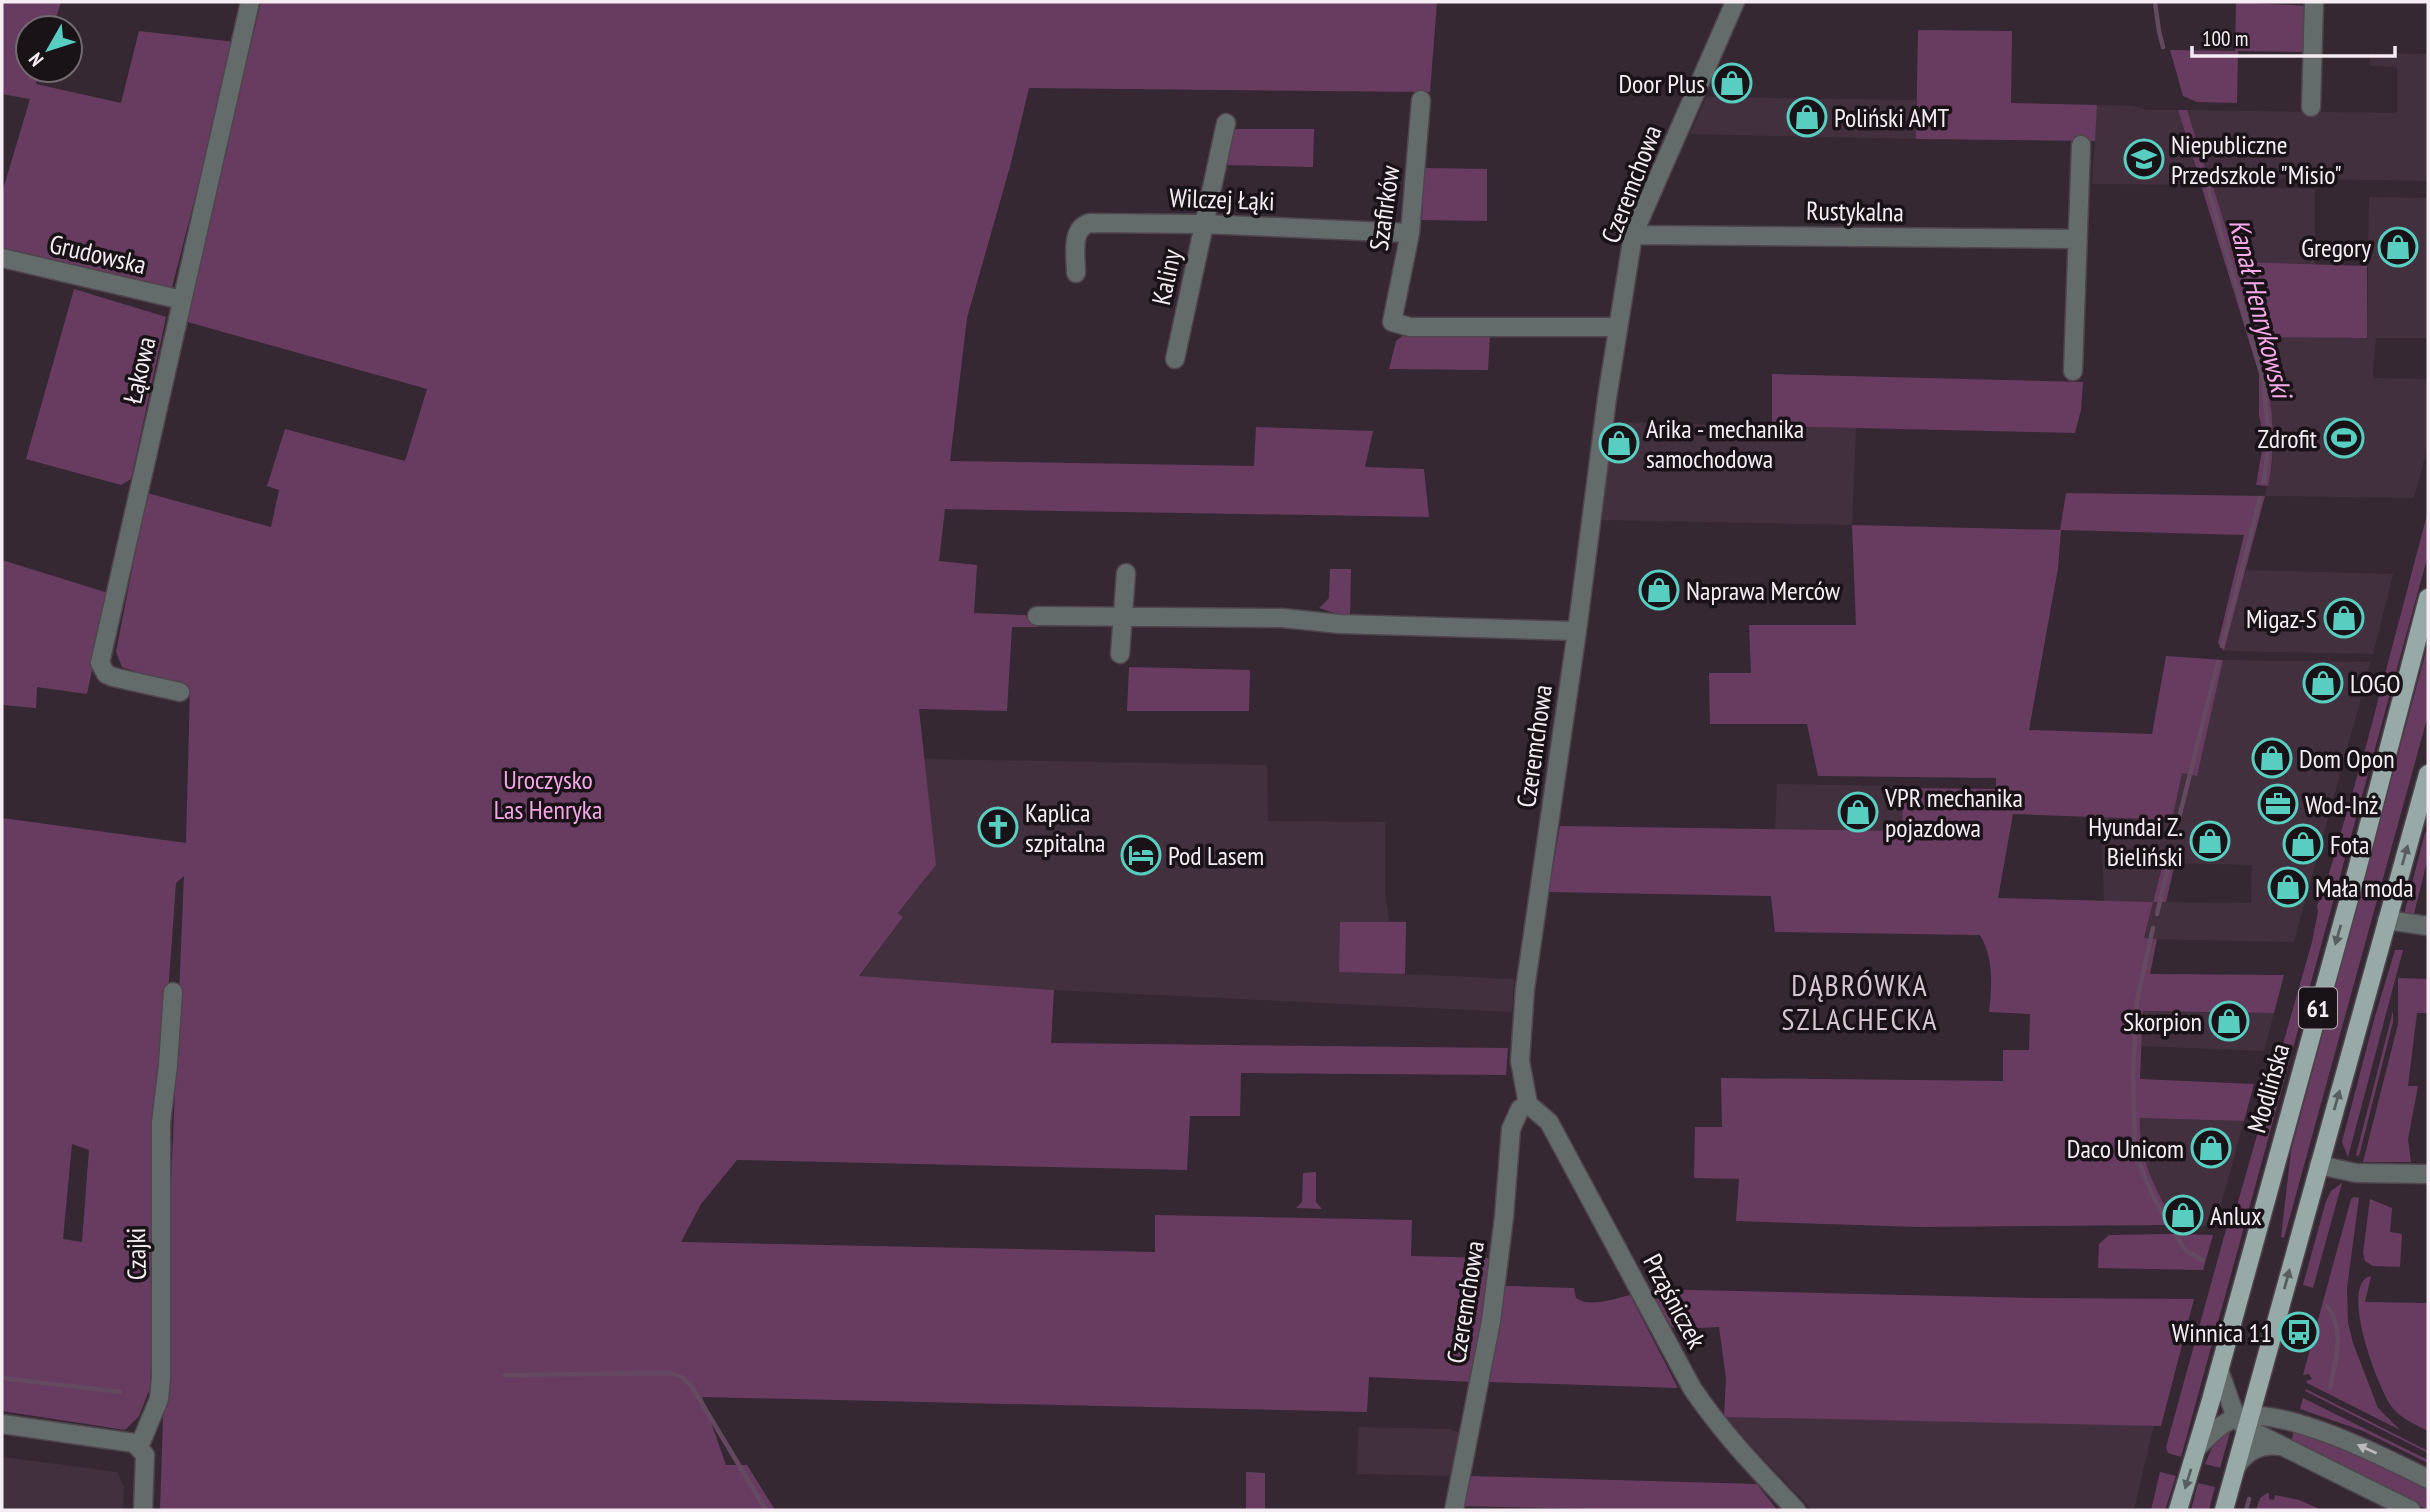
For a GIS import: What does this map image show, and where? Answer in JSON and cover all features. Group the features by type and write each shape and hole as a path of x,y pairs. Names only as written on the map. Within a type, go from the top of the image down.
{"main road":[{"name":"Modlińska","path":"2178,1510 2357,870 2428,598"},
{"name":"61","path":"2224,1510 2236,1467 2244,1420 2260,1378 2428,774"}],"street":[{"name":"Łąkowa","path":"180,692 113,677 106,674 100,663 250,2"},
{"name":"Czeremchowa","path":"1454,1510 1491,1321 1504,1217 1511,1129 1520,1109 1528,1104 1521,1072 1520,1049 1525,989 1577,631 1617,327 1633,235 1735,2"},
{"path":"2311,107 2314,2"},
{"name":"Szafirków","path":"1421,100 1410,233 1392,322 1410,327 1617,327"},
{"name":"Kaliny","path":"1175,359 1226,123"},
{"path":"2073,371 2081,145"},
{"name":"Wilczej Łąki","path":"1076,273 1076,241 1082,225 1090,223 1205,224 1410,233"},
{"name":"Rustykalna","path":"1633,235 2077,239"},
{"name":"Grudowska","path":"2,258 182,300"},
{"path":"1120,654 1126,573"},
{"path":"1037,616 1282,618 1340,624 1577,631"},
{"path":"2387,920 2428,926"},
{"name":"Czajki","path":"139,1447 159,1399 161,1378 161,1122 173,992"},
{"name":"Prząśniczek","path":"1528,1104 1549,1122 1698,1397 1739,1450 1796,1510"},
{"path":"2319,1165 2348,1172 2428,1174"},
{"path":"2219,1370 2244,1420 2283,1447 2411,1510"},
{"path":"2260,1378 2264,1401 2275,1413 2290,1422 2348,1441 2428,1479"},
{"path":"2197,1448 2218,1428 2244,1420 2290,1422"},
{"path":"2,1424 134,1443 145,1455 146,1461 143,1510"},
{"path":"2236,1467 2242,1458 2257,1448 2273,1445 2283,1447"}],"shaded area":[{"path":"2370,53 2428,54 2428,181 2208,177 2187,110 2397,113 2397,67 2370,66"},
{"name":"Poliński AMT","path":"1706,97 1916,100 1916,139 1690,134"},
{"name":"Niepubliczne Przedszkole \"Misio\"","path":"2097,105 2178,110 2201,185 2092,184"},
{"path":"2213,186 2315,189 2315,265 2235,262"},
{"path":"2369,197 2428,198 2428,338 2376,338 2373,371 2373,378 2428,379 2428,446 2414,498 2265,496 2274,439 2268,375 2257,337 2367,338"},
{"path":"1611,422 1856,428 1852,525 1602,520"},
{"path":"2246,570 2393,574 2373,654 2224,651"},
{"path":"2223,660 2371,662 2294,942 2144,939 2153,902 2104,901 2101,818 2172,820 2182,772 2196,776","holes":["2163,863 2252,865 2251,903 2153,902"]},
{"path":"924,759 1267,765 1268,821 1385,822 1385,890 1389,921 1406,922 1405,974 1514,979 1512,1012 1054,990 859,977 903,917 898,913 936,865"},
{"name":"VPR mechanika pojazdowa","path":"1777,784 1893,786 1892,793 1903,794 1902,831 1775,830"},
{"path":"2143,1011 2274,1013 2264,1051 2142,1046"},
{"path":"2140,1118 2244,1121 2215,1227 2177,1225 2156,1191 2142,1156"},
{"path":"1724,1417 2154,1425 2134,1510 1812,1510"},
{"path":"1358,1427 1449,1429 1462,1434 1453,1476 1357,1474"},
{"path":"2,1457 117,1472 124,1487 123,1510 2,1510"}],"green space":[{"path":"2,2 61,2 57,14 14,14 14,84 36,84 121,103 139,31 235,42 171,291 2,250 2,193 30,99 2,94"},
{"name":"Uroczysko Las Henryka","path":"261,2 1437,2 1430,92 1029,88 1011,163 967,318 950,461 1254,466 1256,427 1373,431 1365,467 1424,469 1429,517 945,509 939,561 977,565 974,613 1025,615 1038,627 1012,627 1007,711 919,709 936,865 898,913 903,917 859,976 1054,990 1051,1043 1508,1048 1506,1075 1241,1073 1240,1116 1190,1116 1187,1170 737,1160 701,1204 681,1242 1155,1252 1155,1215 1412,1220 1411,1256 1493,1258 1473,1382 1369,1377 1367,1412 702,1397 726,1465 747,1465 775,1510 160,1510 184,876 176,883 162,1076 150,1388 139,1416 125,1430 2,1411 2,818 186,843 190,689 122,667 116,652 147,493 271,527 279,490 267,486 285,429 405,461 427,389 184,321","holes":["72,1144 89,1150 82,1242 63,1239"]},
{"path":"2236,2 2308,6 2307,52 2238,51 2237,103 2197,102 2183,96 2170,50 2235,51"},
{"path":"1918,30 2012,31 2011,103 2097,105 2095,141 1916,139"},
{"path":"2178,110 2187,110 2208,177 2199,177"},
{"path":"1234,129 1314,129 1313,167 1227,165"},
{"path":"1424,168 1487,169 1487,221 1422,220"},
{"path":"2201,185 2213,186 2236,262 2367,266 2367,338 2257,337 2272,411 2273,448 2268,486 2256,485 2264,439 2259,415 2259,374"},
{"path":"74,289 166,317 131,479 121,485 26,459"},
{"path":"1406,333 1490,335 1488,370 1389,369 1396,341"},
{"path":"1772,374 2083,382 2081,410 2075,433 1772,426"},
{"path":"2066,493 2265,496 2224,651 2218,643 2244,535 2061,530 2058,568 2029,730 2152,734 2166,656 2223,660 2197,776 2182,773 2172,820 2013,814 1998,898 2153,902 2144,938 2157,939 2150,974 2284,975 2274,1013 2143,1011 2140,1079 2254,1084 2244,1121 2140,1118 2145,1161 2155,1187 2176,1225 1919,1227 1736,1221 1739,1179 1694,1178 1695,1127 1722,1127 1721,1078 2003,1081 2003,1050 2029,1050 2030,1014 1989,1012 1990,963 1980,935 1775,932 1771,896 1549,892 1560,826 1902,831 1903,788 1996,789 1996,778 1818,776 1807,724 1710,724 1709,673 1751,673 1749,625 1856,625 1852,525 2060,530"},
{"path":"2428,511 2428,555 2181,1457 2168,1453 2166,1447 2230,1215 2234,1216 2312,942 2317,906 2326,884 2366,746"},
{"path":"2,560 108,593 87,694 37,687 36,708 2,705"},
{"path":"1330,569 1351,569 1350,618 1319,608 1329,598"},
{"path":"2428,644 2428,715 2284,1238 2281,1237 2291,1151"},
{"path":"1129,667 1250,670 1249,711 1127,711"},
{"path":"2428,831 2428,857 2413,918 2404,914 2425,833"},
{"path":"2163,863 2175,863 2166,902 2153,902"},
{"path":"1340,922 1406,922 1405,974 1339,972"},
{"path":"2395,950 2403,950 2348,1157 2342,1142"},
{"path":"2398,978 2428,979 2428,1013 2417,1013 2408,1086 2418,1086 2408,1139 2411,1162 2363,1162 2398,1024"},
{"path":"2393,1011 2393,1022 2359,1156 2356,1155"},
{"path":"1316,1172 1316,1202 1322,1209 1296,1208 1302,1202 1303,1173"},
{"path":"2342,1183 2313,1288 2303,1285 2326,1201 2331,1191"},
{"path":"2359,1198 2347,1288 2348,1323 2378,1408 2400,1430 2307,1383 2306,1381 2312,1379 2309,1374 2303,1375 2351,1199"},
{"path":"2370,1199 2392,1208 2390,1232 2402,1234 2400,1267 2373,1266 2365,1261 2363,1253"},
{"path":"2109,1235 2213,1235 2203,1270 2098,1268 2099,1244"},
{"path":"2371,1276 2365,1302 2428,1303 2428,1431 2404,1418 2392,1407 2378,1380 2359,1316 2358,1297 2362,1283"},
{"path":"1505,1286 1574,1288 1576,1298 1587,1302 1602,1302 1630,1295 1678,1388 1489,1382"},
{"path":"1647,1289 2194,1299 2161,1426 1724,1417 1726,1378 1719,1327 1679,1329 1666,1325"},
{"path":"2306,1389 2428,1451 2428,1453 2305,1391"},
{"path":"2303,1398 2428,1460 2428,1463 2363,1431 2300,1409"},
{"path":"2231,1429 2220,1468 2205,1464 2215,1441"},
{"path":"2294,1431 2366,1458 2428,1488 2428,1510 2291,1441"},
{"path":"1246,1472 1265,1473 1265,1510 1246,1510"},
{"path":"2160,1472 2176,1476 2165,1510 2151,1510"},
{"path":"1470,1476 1757,1484 1777,1510 1461,1506"},
{"path":"2198,1483 2215,1487 2209,1510 2191,1510"},
{"path":"2267,1493 2269,1499 2274,1500 2275,1495 2299,1500 2322,1510 2256,1510 2260,1498"}],"waterway":[{"name":"Kanał Henrykowski","path":"2155,2 2163,47"},
{"name":"Kanał Henrykowski","path":"2208,188 2263,379 2269,437 2264,482"},
{"name":"Kanał Henrykowski","path":"2222,646 2260,498"},
{"name":"Kanał Henrykowski","path":"2179,818 2218,662"},
{"name":"Kanał Henrykowski","path":"2157,914 2169,863"},
{"name":"Kanał Henrykowski","path":"2153,928 2137,1001 2133,1075 2135,1153 2167,1221"},
{"name":"Kanał Henrykowski","path":"2176,1236 2187,1252 2203,1260"},
{"name":"Kanał Henrykowski","path":"2327,1306 2333,1315 2338,1335 2330,1388"},
{"path":"504,1375 671,1373 683,1378 692,1387 766,1510"},
{"path":"2,1378 121,1392"},
{"path":"2246,1510 2249,1499"}],"place":[{"name":"Door Plus","path":"1732,83"},
{"name":"Poliński AMT","path":"1807,117"},
{"name":"Niepubliczne Przedszkole \"Misio\"","path":"2144,159"},
{"name":"Gregory","path":"2398,247"},
{"name":"Zdrofit","path":"2344,438"},
{"name":"Arika - mechanika samochodowa","path":"1619,443"},
{"name":"Naprawa Merców","path":"1659,590"},
{"name":"Migaz-S","path":"2344,618"},
{"name":"LOGO","path":"2323,683"},
{"name":"Dom Opon","path":"2272,758"},
{"name":"Wod-Inż","path":"2278,804"},
{"name":"VPR mechanika pojazdowa","path":"1858,812"},
{"name":"Kaplica szpitalna","path":"998,827"},
{"name":"Hyundai Z. Bieliński","path":"2210,841"},
{"name":"Fota","path":"2303,844"},
{"name":"Pod Lasem","path":"1141,855"},
{"name":"Mała moda","path":"2288,887"},
{"name":"Skorpion","path":"2229,1021"},
{"name":"Daco Unicom","path":"2211,1148"},
{"name":"Anlux","path":"2183,1215"},
{"name":"Winnica 11","path":"2299,1332"}],"district":[{"name":"DĄBRÓWKA SZLACHECKA","path":"1860,1001"}]}
